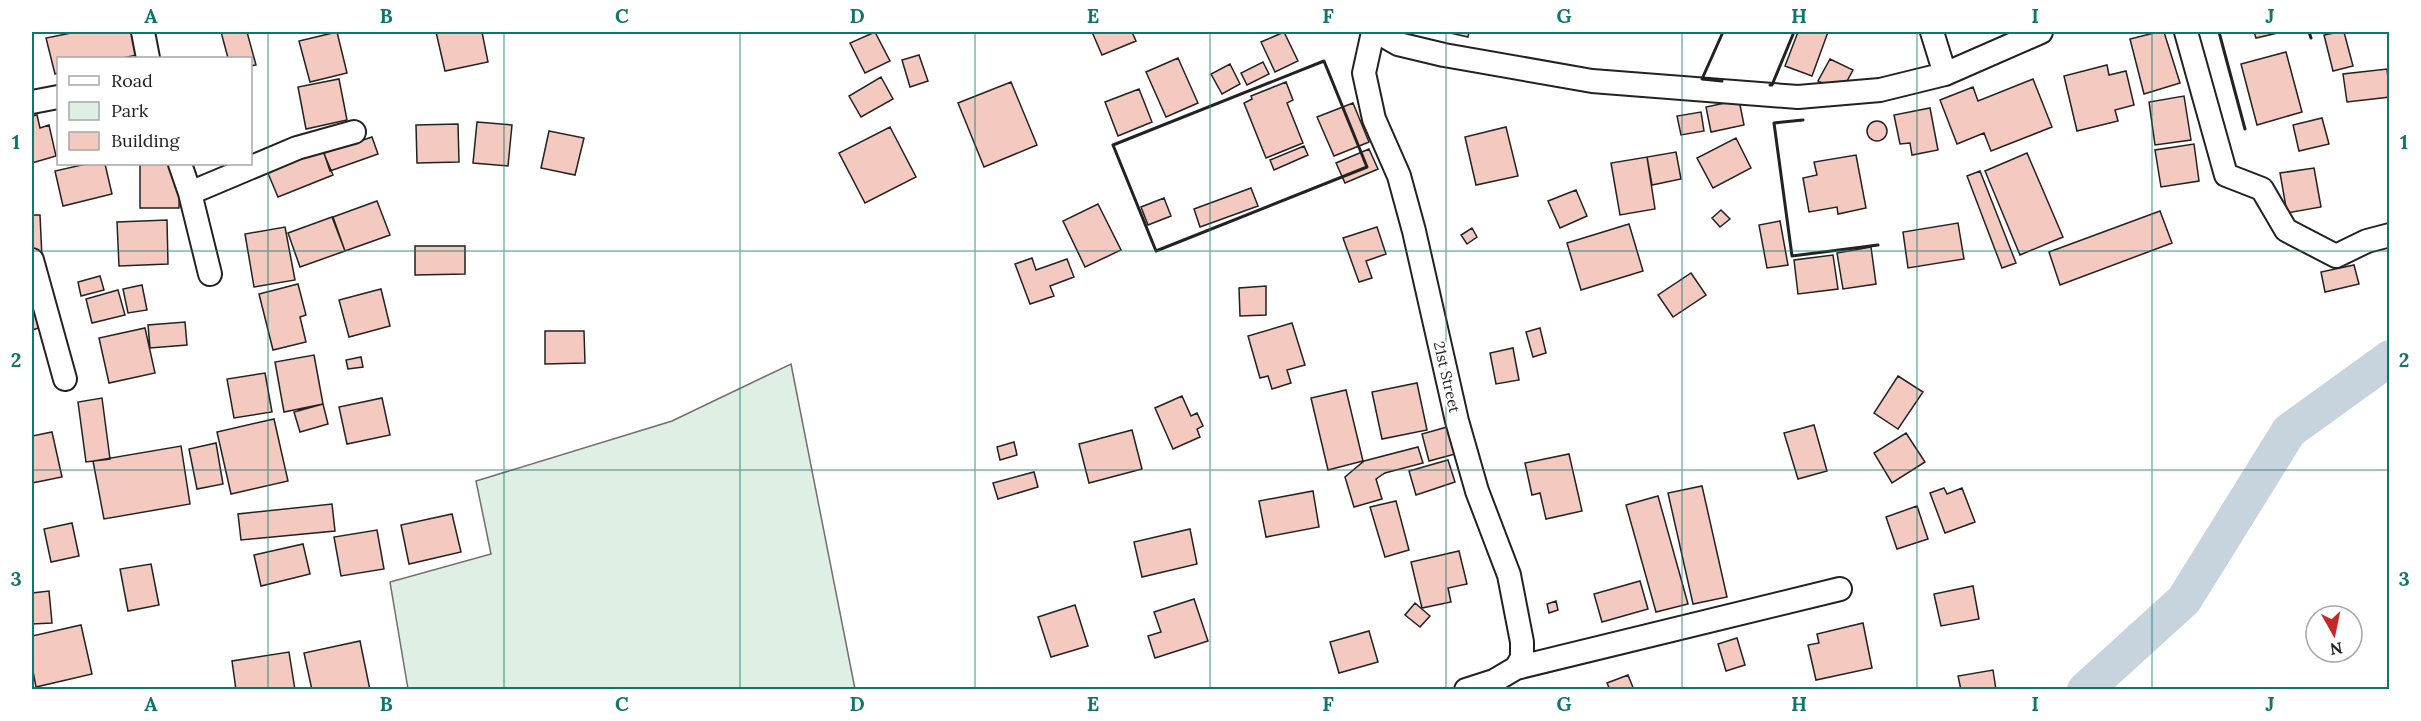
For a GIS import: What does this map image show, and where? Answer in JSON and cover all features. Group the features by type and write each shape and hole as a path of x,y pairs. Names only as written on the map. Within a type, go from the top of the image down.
{"street":[{"path":"143,32 148,57"},
{"path":"1375,32 1398,44 1456,57 1592,81 1798,97 1881,90 1945,74 2041,32"},
{"name":"21st Street","path":"1375,32 1364,73 1378,128 1398,176 1414,231 1454,410 1476,491 1509,575 1522,642 1522,658 1516,668"},
{"path":"1932,32 1945,74"},
{"path":"2186,32 2226,175 2262,189 2286,230 2336,256 2367,241 2390,235"},
{"path":"32,102 57,97"},
{"path":"190,193 297,148 354,132"},
{"path":"180,165 190,193 210,274"},
{"path":"32,260 65,379"},
{"path":"1466,690 1494,681 1516,668 1840,589"}],"green space":[{"path":"791,364 855,689 408,689 390,582 491,554 476,481 672,421"}],"building":[{"path":"76,32 141,32 146,53 128,57 57,57 57,73 55,74 46,38"},
{"path":"221,32 247,32 256,65 252,66 252,57 228,57"},
{"path":"337,32 347,73 310,82 299,41"},
{"path":"436,32 482,32 488,62 445,71"},
{"path":"875,32 890,61 865,73 850,43"},
{"path":"1092,32 1132,32 1136,41 1102,55"},
{"path":"1284,32 1298,61 1275,72 1261,42"},
{"path":"1446,32 1469,32 1468,37"},
{"path":"1798,32 1828,32 1812,76 1785,66"},
{"path":"2164,32 2180,83 2144,94 2130,39"},
{"path":"2254,32 2282,32 2256,38"},
{"path":"2344,32 2353,66 2333,71 2324,35"},
{"path":"2286,52 2302,112 2257,125 2241,64"},
{"path":"919,55 928,81 910,87 902,60"},
{"path":"1178,58 1198,103 1166,117 1146,72"},
{"path":"1830,59 1853,70 1841,92 1818,81"},
{"path":"1263,62 1269,74 1247,85 1241,73"},
{"path":"1230,64 1240,84 1222,94 1211,74"},
{"path":"2107,65 2109,75 2126,71 2134,105 2115,110 2118,121 2077,131 2064,76"},
{"path":"2387,69 2390,97 2347,102 2343,74"},
{"path":"881,77 893,99 861,117 849,96"},
{"path":"339,79 347,120 306,129 298,87"},
{"path":"2033,79 2052,127 1991,151 1984,133 1957,144 1940,100 1973,87 1978,101"},
{"path":"1011,82 1037,145 984,167 958,103"},
{"path":"1286,82 1293,100 1287,103 1303,143 1266,158 1244,103 1252,99 1251,96"},
{"path":"1139,89 1152,122 1118,136 1105,102"},
{"path":"2184,96 2191,140 2155,145 2149,102"},
{"path":"1739,100 1744,125 1711,132 1706,107"},
{"path":"1353,103 1369,142 1334,156 1317,117"},
{"path":"1930,108 1938,150 1912,155 1910,143 1900,144 1894,115"},
{"path":"1701,112 1704,131 1681,135 1677,116"},
{"path":"37,115 40,128 49,125 56,156 32,163 32,116"},
{"path":"2322,118 2329,144 2299,151 2293,125"},
{"path":"1877,121 1884,124 1887,131 1884,138 1877,141 1870,138 1867,131 1870,124"},
{"path":"477,122 512,125 508,166 473,163"},
{"path":"458,124 459,162 417,163 416,125"},
{"path":"890,127 916,177 865,203 839,153"},
{"path":"1506,127 1518,176 1476,185 1465,137"},
{"path":"549,131 584,138 575,175 541,168"},
{"path":"372,137 378,154 330,171 324,153"},
{"path":"1736,138 1751,168 1713,188 1697,158"},
{"path":"2194,144 2199,181 2161,187 2155,150"},
{"path":"1304,146 1308,155 1274,170 1270,160"},
{"path":"322,149 333,175 278,197 267,171"},
{"path":"1369,149 1378,169 1345,183 1336,163"},
{"path":"1676,152 1681,179 1652,185 1647,157"},
{"path":"2027,153 2063,237 2020,255 1985,171"},
{"path":"1856,155 1866,208 1838,214 1837,207 1809,212 1803,178 1817,175 1814,162"},
{"path":"1647,157 1655,209 1620,215 1611,163"},
{"path":"82,165 105,165 112,194 63,206 55,171"},
{"path":"140,165 180,165 179,208 140,208"},
{"path":"2314,168 2321,207 2287,213 2280,173"},
{"path":"1980,171 2016,263 2002,268 1967,176"},
{"path":"1251,188 1258,206 1200,227 1194,209"},
{"path":"1576,190 1587,216 1560,228 1548,201"},
{"path":"1164,198 1171,216 1148,225 1141,207"},
{"path":"377,201 390,235 345,251 333,217"},
{"path":"1098,204 1121,250 1085,267 1063,221"},
{"path":"1721,210 1730,219 1720,227 1712,218"},
{"path":"2160,211 2172,243 2060,285 2049,252"},
{"path":"32,215 40,215 42,258 32,258"},
{"path":"332,217 345,251 300,267 288,233"},
{"path":"167,220 168,264 119,266 117,222"},
{"path":"1780,221 1788,265 1767,268 1759,225"},
{"path":"1958,223 1964,259 1908,268 1903,232"},
{"path":"1629,224 1643,271 1581,290 1567,243"},
{"path":"285,227 295,280 254,287 245,234"},
{"path":"1377,227 1386,254 1366,261 1372,278 1359,282 1343,238"},
{"path":"1472,228 1477,237 1467,244 1461,235"},
{"path":"415,246 465,246 465,274 415,275"},
{"path":"1871,247 1876,284 1843,289 1837,253"},
{"path":"1833,255 1838,289 1798,294 1794,260"},
{"path":"1032,258 1036,270 1067,259 1074,277 1050,286 1054,296 1030,304 1015,264"},
{"path":"2354,265 2359,284 2325,292 2321,272"},
{"path":"1691,273 1706,295 1673,317 1658,295"},
{"path":"100,276 104,290 81,296 78,282"},
{"path":"32,284 42,327 32,330"},
{"path":"298,284 306,315 300,317 306,342 273,350 259,294"},
{"path":"142,285 147,310 128,313 123,289"},
{"path":"1266,286 1266,315 1240,316 1239,288"},
{"path":"381,289 390,326 349,337 339,300"},
{"path":"118,290 125,315 92,323 86,299"},
{"path":"185,322 187,345 150,348 148,325"},
{"path":"1292,323 1305,365 1287,370 1291,383 1272,389 1268,376 1260,378 1248,336"},
{"path":"145,328 155,373 109,383 99,338"},
{"path":"1540,328 1546,353 1533,357 1526,332"},
{"path":"545,331 584,331 585,363 545,364"},
{"path":"1513,348 1519,380 1496,384 1490,353"},
{"path":"314,355 323,404 284,412 275,362"},
{"path":"361,357 363,367 348,369 346,360"},
{"path":"265,373 272,412 234,418 227,379"},
{"path":"1898,376 1923,392 1898,429 1874,413"},
{"path":"1417,383 1427,430 1382,439 1372,392"},
{"path":"1346,390 1363,461 1328,470 1311,398"},
{"path":"1182,396 1191,416 1197,413 1203,426 1197,429 1200,437 1173,449 1155,408"},
{"path":"102,398 110,459 86,462 78,402"},
{"path":"382,398 390,435 347,444 339,407"},
{"path":"323,404 328,424 300,432 294,412"},
{"path":"274,419 288,481 231,494 217,432"},
{"path":"1814,425 1827,471 1798,479 1784,433"},
{"path":"1447,427 1455,454 1429,461 1422,434"},
{"path":"1132,430 1142,469 1089,483 1079,444"},
{"path":"52,432 62,477 32,483 32,436"},
{"path":"1906,433 1925,462 1892,483 1874,453"},
{"path":"1014,442 1017,455 1000,460 997,447"},
{"path":"216,443 223,484 197,489 189,449"},
{"path":"181,446 190,504 104,519 93,461"},
{"path":"1418,447 1423,463 1385,473 1376,479 1382,499 1354,507 1345,477 1364,461"},
{"path":"1569,454 1582,511 1546,519 1540,493 1532,495 1525,463"},
{"path":"1448,460 1455,482 1416,495 1409,471"},
{"path":"1034,472 1038,487 998,499 993,483"},
{"path":"1702,486 1727,597 1693,604 1668,493"},
{"path":"1944,488 1947,494 1962,488 1975,522 1945,533 1930,493"},
{"path":"1313,491 1319,527 1266,537 1259,501"},
{"path":"1658,496 1688,604 1656,612 1626,505"},
{"path":"1396,501 1409,550 1385,557 1370,507"},
{"path":"332,504 335,531 241,540 238,514"},
{"path":"1917,506 1928,539 1897,549 1886,517"},
{"path":"452,514 461,552 409,564 401,525"},
{"path":"72,523 79,556 51,562 44,529"},
{"path":"1190,529 1197,564 1142,577 1134,542"},
{"path":"377,530 384,569 341,576 334,537"},
{"path":"303,544 310,574 261,586 254,555"},
{"path":"1459,551 1467,584 1448,588 1451,602 1422,608 1411,562"},
{"path":"151,564 159,605 128,611 120,569"},
{"path":"1640,581 1648,609 1602,622 1594,594"},
{"path":"1973,586 1979,619 1941,626 1934,594"},
{"path":"49,591 52,623 32,624 32,593"},
{"path":"1194,599 1208,641 1155,658 1148,636 1161,632 1154,612"},
{"path":"1556,601 1558,610 1549,613 1547,604"},
{"path":"1415,603 1430,616 1420,627 1405,615"},
{"path":"1075,605 1088,646 1051,657 1038,617"},
{"path":"1863,623 1872,668 1816,680 1808,645 1819,643 1817,634"},
{"path":"81,625 92,674 36,687 32,666 32,636"},
{"path":"1369,631 1378,662 1339,673 1330,642"},
{"path":"1737,638 1745,665 1726,671 1718,644"},
{"path":"360,641 370,690 312,690 304,653"},
{"path":"289,652 295,690 236,690 232,661"},
{"path":"1993,670 1996,690 1961,690 1958,676"},
{"path":"1628,675 1634,690 1610,690 1607,683"}],"waterway":[{"path":"2085,690 2184,600 2289,431 2390,358"}],"wall":[{"path":"1722,81 1702,79 1723,32"},
{"path":"1770,85 1772,85 1794,32"},
{"path":"2219,32 2245,129"},
{"path":"2309,32 2311,38"},
{"path":"1324,61 1367,167 1156,251 1113,145 1324,61"},
{"path":"1803,120 1774,123 1792,256 1878,245"}]}
